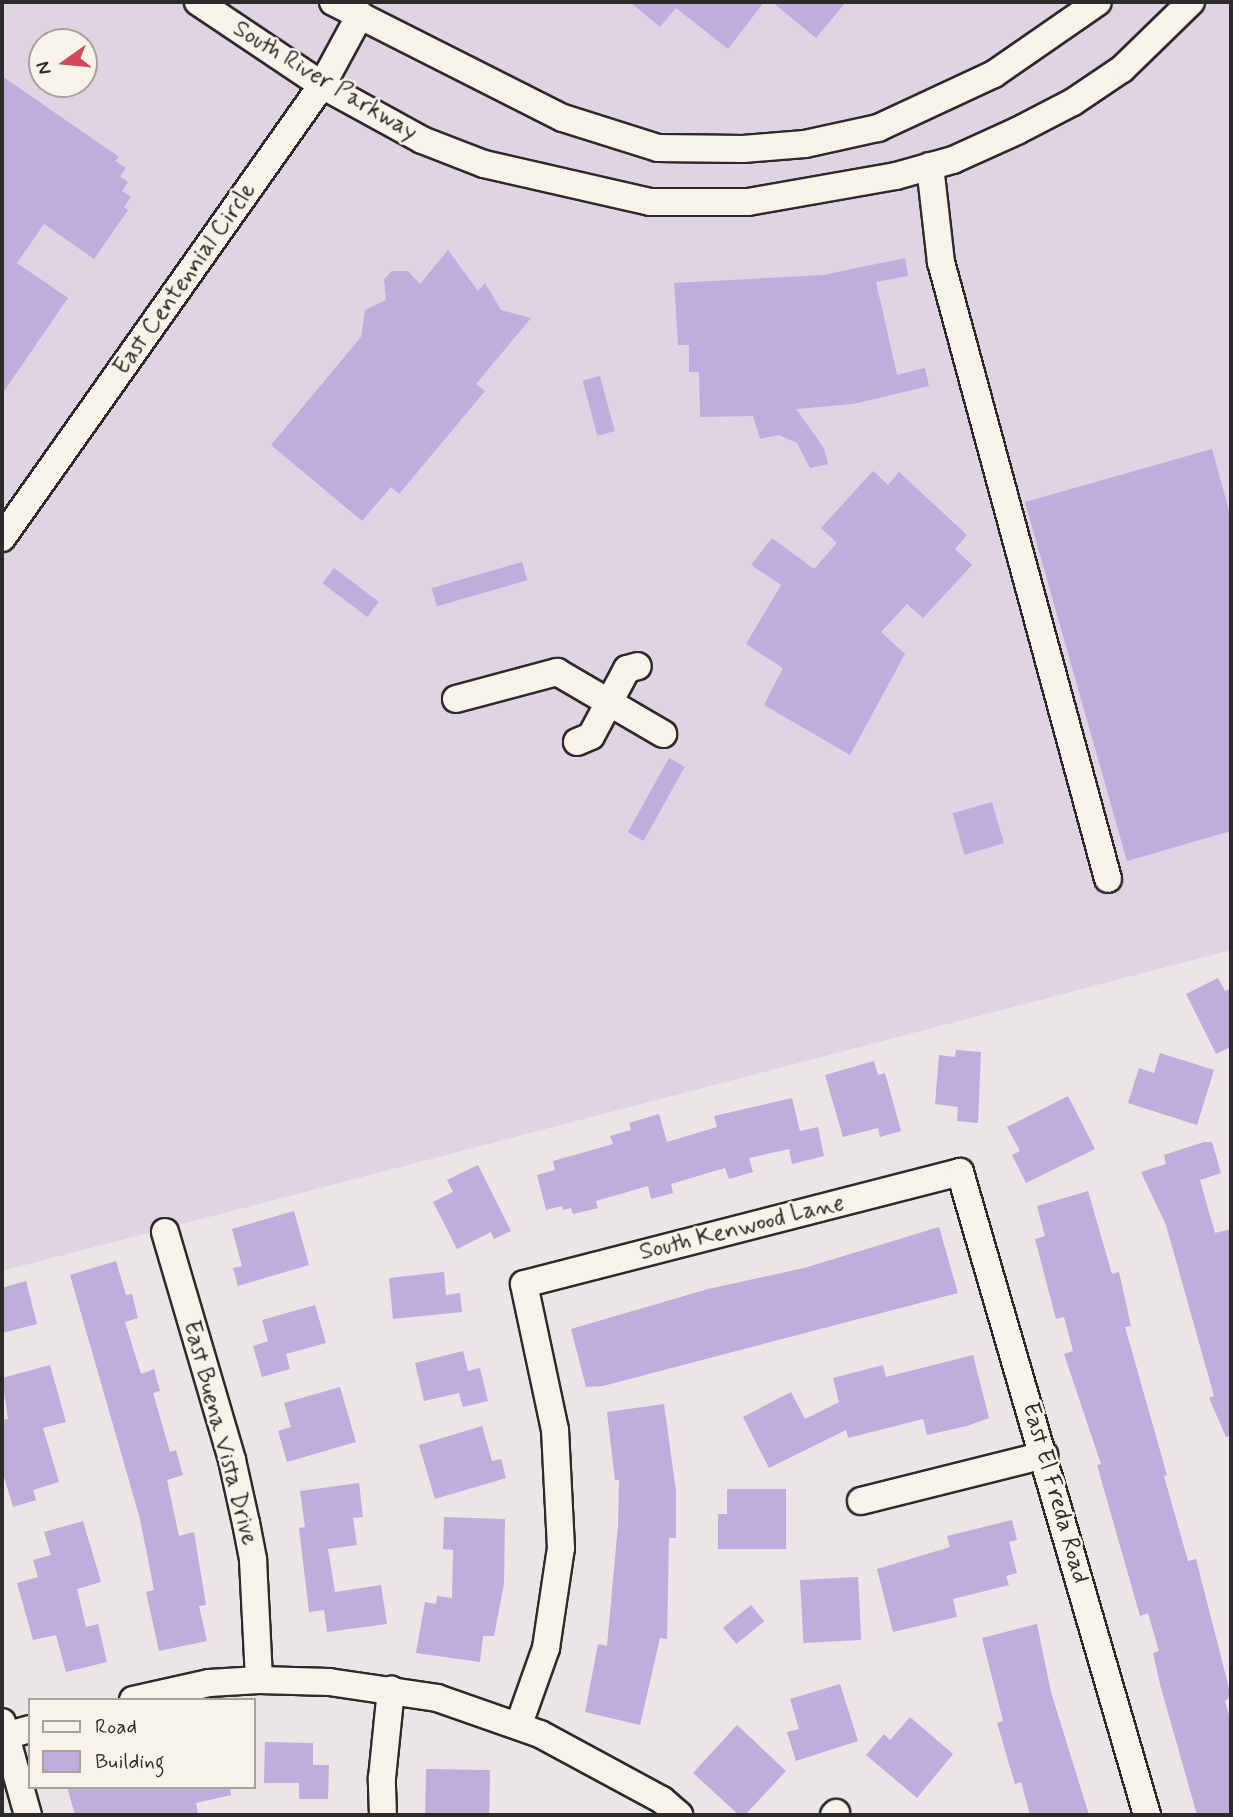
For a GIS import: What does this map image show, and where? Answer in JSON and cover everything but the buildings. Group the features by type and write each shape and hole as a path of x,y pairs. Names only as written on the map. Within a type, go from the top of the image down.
{"street":[{"name":"South River Parkway","path":"198,2 322,85 422,140 484,164 650,202 748,202 813,193 930,166 1073,102 1122,69 1191,2"},
{"path":"333,2 563,118 658,148 743,149 805,144 890,124 994,74 1098,2"},
{"name":"East Centennial Circle","path":"2,538 322,85 360,15"},
{"path":"930,166 942,262 1108,879"},
{"path":"577,742 591,736 627,668 638,666"},
{"path":"456,699 557,672 663,734"},
{"name":"South Kenwood Lane","path":"519,1724 546,1648 561,1548 555,1430 524,1284 960,1172"},
{"name":"East El Freda Road","path":"960,1172 1147,1815"},
{"name":"East Buena Vista Drive","path":"165,1232 232,1460 246,1523 253,1560 259,1680"},
{"path":"861,1501 1044,1455"},
{"path":"142,1698 209,1683 259,1680 391,1689 519,1724 662,1800 679,1815"},
{"path":"383,1815 382,1778 391,1689"},
{"path":"10,1731 28,1815"}],"shaded area":[{"path":"2,2 1231,2 1231,950 2,1271"}]}
